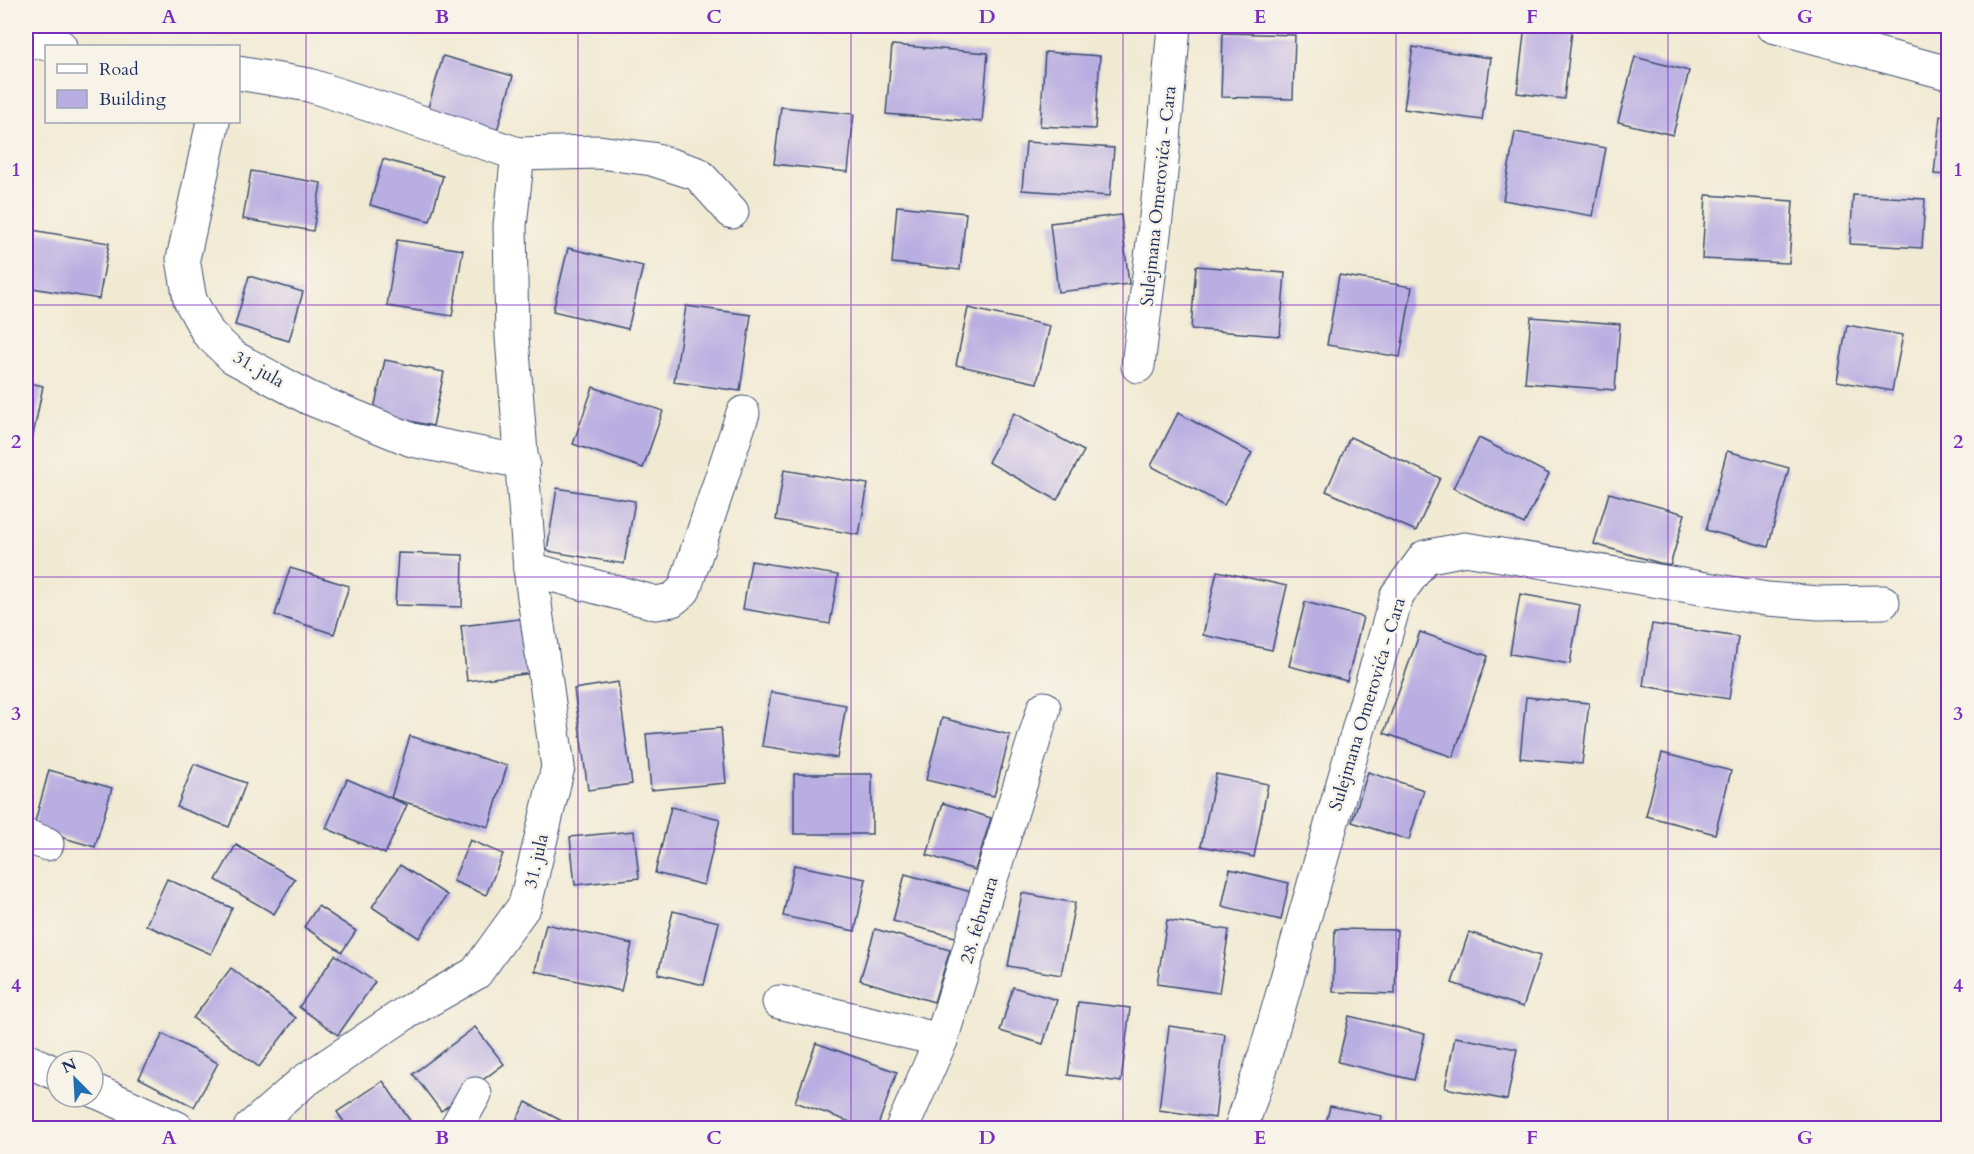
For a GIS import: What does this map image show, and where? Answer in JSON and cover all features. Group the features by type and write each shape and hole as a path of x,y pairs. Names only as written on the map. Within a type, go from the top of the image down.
{"street":[{"name":"Sulejmana Omerovića - Cara","path":"1138,366 1160,184 1174,26"},
{"path":"1773,26 1948,73"},
{"path":"26,40 54,45"},
{"path":"240,73 309,85 518,154 599,152 652,159 698,174 732,212"},
{"name":"31. jula","path":"213,123 183,259 190,300 208,333 233,357 309,398 412,440 523,462"},
{"name":"31. jula","path":"250,1128 303,1083 404,1014 476,973 525,905 558,767 530,569 511,316 510,225 518,154"},
{"path":"530,569 656,603 672,600 684,590 743,413"},
{"name":"Sulejmana Omerovića - Cara","path":"1241,1128 1265,1055 1397,595 1425,557 1465,549 1767,599 1819,603 1883,602"},
{"name":"28. februara","path":"902,1128 941,1040 1044,708"},
{"path":"779,1002 941,1040"},
{"path":"26,1060 45,1069"},
{"path":"456,1128 475,1094"},
{"path":"105,1095 177,1128"}],"building":[{"path":"40,26 72,26 66,38"},
{"path":"1525,26 1572,31 1564,99 1517,93"},
{"path":"1223,33 1295,35 1293,99 1221,97"},
{"path":"892,45 988,53 982,122 886,114"},
{"path":"1413,47 1491,58 1482,120 1404,109"},
{"path":"1045,52 1100,56 1095,129 1040,126"},
{"path":"443,56 513,76 496,134 426,115"},
{"path":"1635,57 1689,71 1673,135 1618,122"},
{"path":"781,107 854,114 848,172 774,164"},
{"path":"1940,116 1948,117 1948,175 1934,174"},
{"path":"1515,132 1606,148 1593,216 1503,200"},
{"path":"1026,142 1114,148 1110,196 1022,190"},
{"path":"383,159 443,176 430,221 370,205"},
{"path":"251,171 321,183 313,231 243,219"},
{"path":"1706,195 1793,201 1789,263 1702,259"},
{"path":"1853,195 1925,199 1922,248 1850,244"},
{"path":"897,206 966,213 960,270 892,263"},
{"path":"1121,215 1129,284 1058,292 1050,223"},
{"path":"32,230 109,243 99,299 26,287 26,267"},
{"path":"397,240 463,250 452,316 387,306"},
{"path":"568,248 643,266 628,329 553,311"},
{"path":"1196,266 1285,273 1280,336 1191,329"},
{"path":"1339,275 1412,287 1400,357 1327,345"},
{"path":"249,276 303,292 289,341 235,325"},
{"path":"686,306 751,315 740,391 674,382"},
{"path":"968,308 1050,326 1037,383 956,365"},
{"path":"1531,317 1620,324 1615,390 1525,383"},
{"path":"1847,325 1903,335 1892,391 1837,381"},
{"path":"385,360 444,372 433,426 373,413"},
{"path":"26,382 43,386 27,466 26,466"},
{"path":"593,387 663,411 643,468 573,444"},
{"path":"1014,413 1084,451 1057,500 988,462"},
{"path":"1178,413 1252,453 1224,505 1151,466"},
{"path":"1350,437 1440,478 1416,531 1326,491"},
{"path":"1479,438 1549,474 1524,524 1453,488"},
{"path":"1727,451 1789,468 1768,547 1706,530"},
{"path":"784,470 868,484 859,535 776,520"},
{"path":"557,488 635,501 624,564 547,551"},
{"path":"1609,493 1685,514 1670,566 1594,544"},
{"path":"398,553 463,555 462,607 395,605"},
{"path":"751,561 838,575 830,624 743,609"},
{"path":"290,568 349,586 334,634 275,615"},
{"path":"1217,571 1287,586 1272,650 1203,635"},
{"path":"1520,594 1580,605 1570,664 1510,654"},
{"path":"1305,602 1363,617 1347,681 1289,666"},
{"path":"527,618 533,673 467,681 461,626"},
{"path":"1652,624 1738,637 1729,699 1643,686"},
{"path":"1420,632 1488,656 1453,757 1384,733"},
{"path":"618,682 632,784 588,790 574,689"},
{"path":"771,692 846,705 837,758 762,746"},
{"path":"1526,697 1589,703 1582,764 1520,758"},
{"path":"942,718 1010,735 994,796 926,780"},
{"path":"721,728 726,783 651,790 646,734"},
{"path":"410,736 507,766 489,827 391,798"},
{"path":"1662,753 1731,771 1715,834 1646,816"},
{"path":"194,764 246,783 229,827 177,807"},
{"path":"49,770 112,788 95,847 33,829"},
{"path":"1368,772 1424,790 1409,840 1352,822"},
{"path":"794,774 872,774 872,834 794,834"},
{"path":"1216,774 1268,784 1254,857 1201,846"},
{"path":"347,779 407,805 385,854 326,828"},
{"path":"943,803 991,818 975,870 927,855"},
{"path":"671,807 720,819 704,885 655,873"},
{"path":"634,831 639,878 575,885 570,837"},
{"path":"470,840 503,854 486,895 453,881"},
{"path":"236,845 295,879 274,914 216,880"},
{"path":"400,865 447,895 419,938 372,907"},
{"path":"794,865 866,879 855,931 783,916"},
{"path":"1230,869 1289,883 1281,920 1222,906"},
{"path":"905,874 975,893 963,939 893,921"},
{"path":"167,879 232,908 211,954 146,925"},
{"path":"1022,893 1075,903 1061,975 1008,966"},
{"path":"318,906 356,931 342,952 304,927"},
{"path":"673,911 719,922 704,985 658,974"},
{"path":"1167,920 1229,930 1219,993 1157,984"},
{"path":"546,924 632,944 621,991 535,971"},
{"path":"875,929 950,950 934,1002 860,980"},
{"path":"1335,929 1397,930 1395,994 1333,992"},
{"path":"1469,932 1540,956 1523,1007 1452,983"},
{"path":"335,955 375,982 338,1035 299,1007"},
{"path":"231,968 296,1018 259,1067 193,1018"},
{"path":"1013,987 1057,1000 1043,1044 1000,1031"},
{"path":"1078,1002 1130,1008 1121,1082 1068,1075"},
{"path":"1349,1016 1425,1034 1414,1080 1338,1062"},
{"path":"1169,1026 1225,1034 1215,1118 1159,1110"},
{"path":"475,1027 504,1064 441,1111 413,1074"},
{"path":"163,1034 218,1063 194,1107 139,1078"},
{"path":"1455,1037 1517,1049 1507,1100 1445,1088"},
{"path":"816,1043 897,1072 877,1128 867,1128 795,1102"},
{"path":"383,1081 415,1128 348,1128 337,1112"},
{"path":"526,1102 575,1128 512,1128"},
{"path":"1330,1106 1382,1116 1380,1128 1325,1128"}]}
